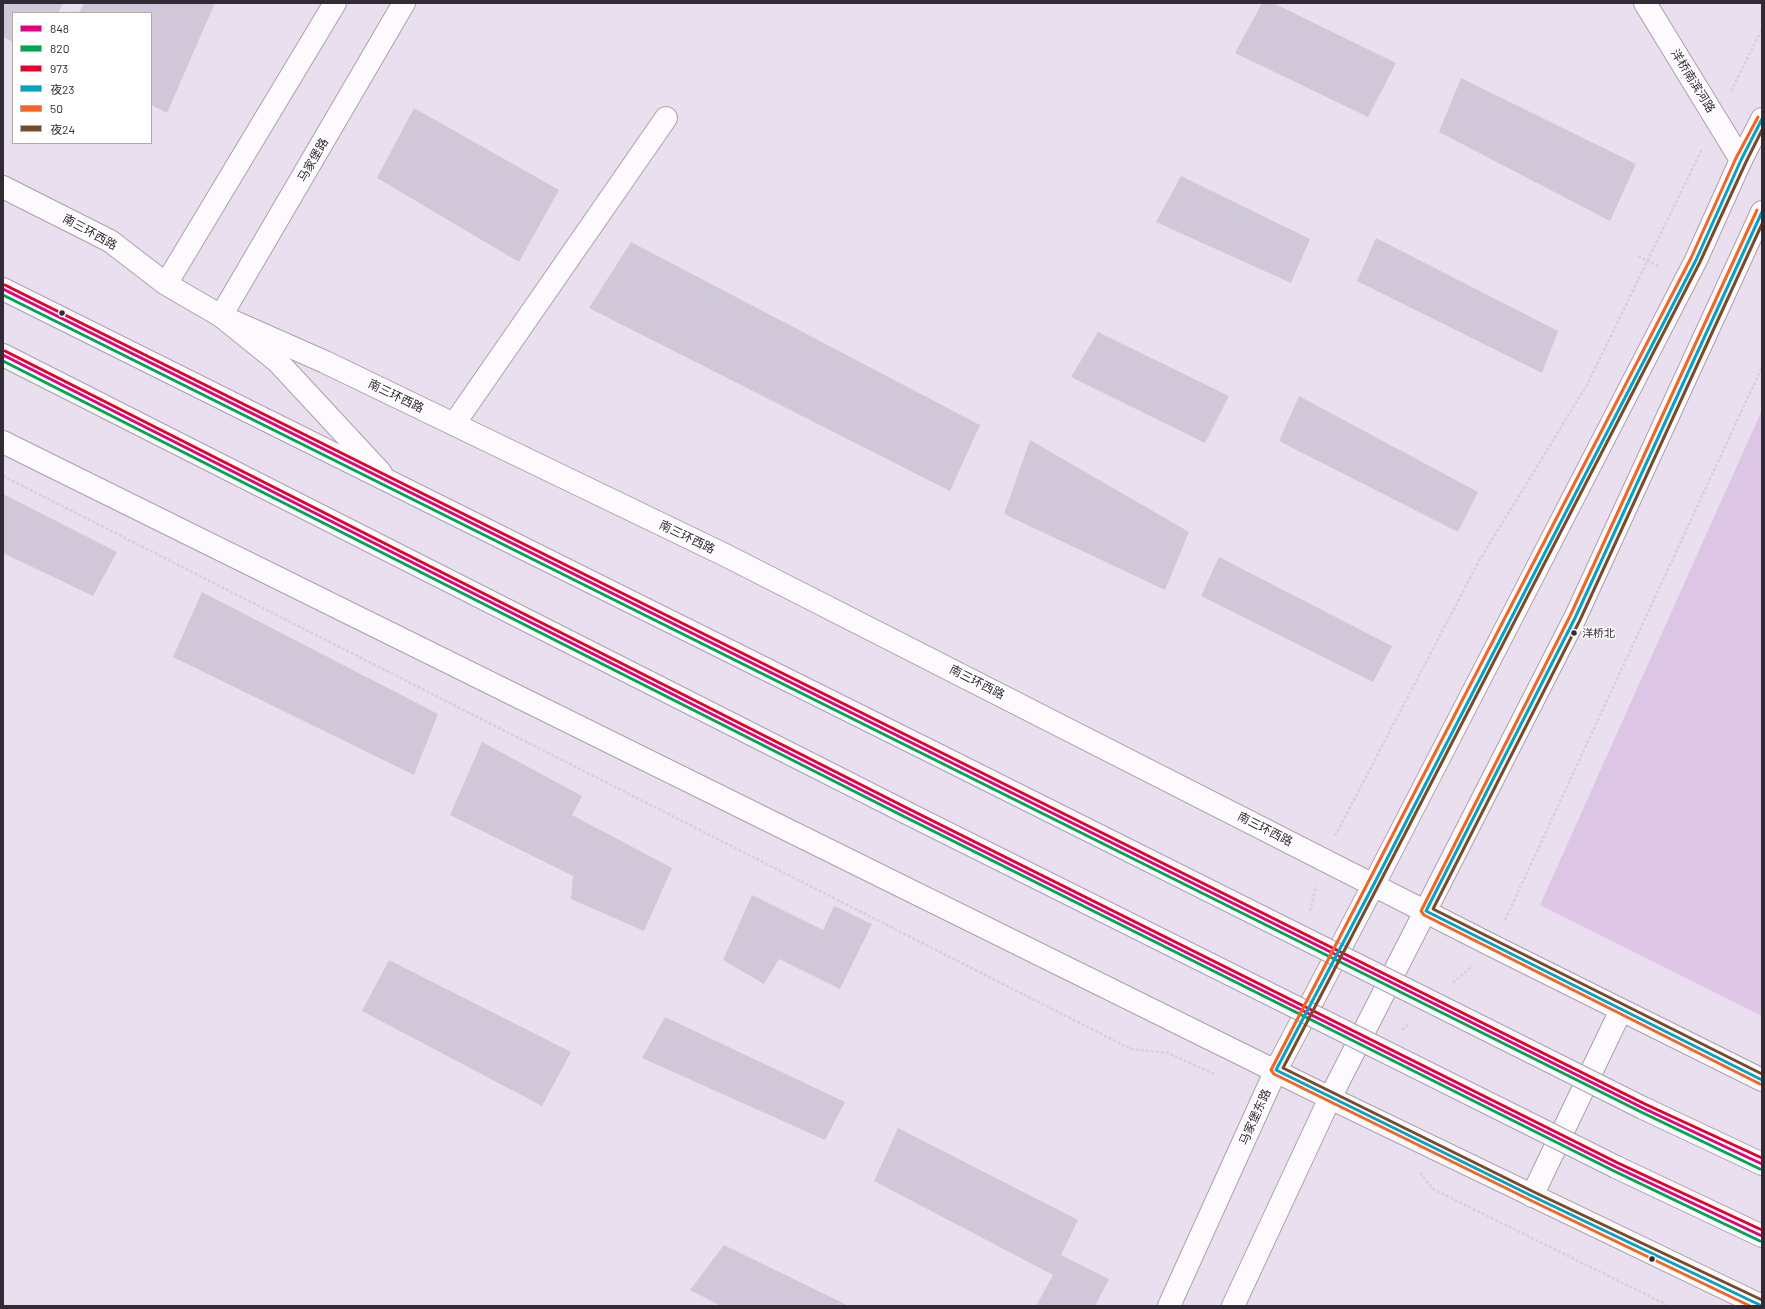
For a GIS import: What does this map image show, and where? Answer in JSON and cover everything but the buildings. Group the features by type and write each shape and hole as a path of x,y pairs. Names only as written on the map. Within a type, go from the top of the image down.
{"main road":[{"path":"166,284 335,3"},
{"name":"马家堡路","path":"221,316 404,3"},
{"name":"洋桥南滨河路","path":"1645,3 1740,160"},
{"path":"454,424 666,118"},
{"name":"马家堡东路","path":"1169,1306 1276,1070 1374,884 1696,260 1740,160 1762,119"},
{"name":"南三环西路","path":"3,188 110,241 166,284 221,316 325,362 725,555 1374,884 1493,946 1762,1080"},
{"path":"1233,1306 1330,1098 1575,618 1762,212"},
{"path":"3,290 1644,1108 1762,1164"},
{"path":"221,316 278,362 392,484"},
{"path":"3,355 905,812 1616,1167 1762,1236"},
{"path":"3,442 1330,1098 1762,1306"},
{"path":"1532,1196 1621,1010"}],"path":[{"path":"1309,919 1322,858 1350,809 1479,561 1587,385 1762,29"},
{"path":"1638,256 1660,267"},
{"path":"1452,984 1493,946 1762,367"},
{"path":"3,476 1131,1049 1168,1053 1223,1078"},
{"path":"1400,1032 1411,1022"},
{"path":"1416,1168 1433,1189 1669,1306"}],"shaded area":[{"path":"1762,410 1762,1016 1540,905"}],"transit line":[{"name":"50","path":"1750,1306 1274,1074 1271,1070 1691,258 1736,158 1758,117"},
{"name":"夜23","path":"1762,119 1741,160 1696,260 1374,884 1276,1070 1532,1196 1762,1306"},
{"name":"夜24","path":"1762,130 1700,262 1283,1068 1534,1192 1762,1300"},
{"name":"50","path":"1757,210 1570,616 1421,911 1424,915 1760,1084"},
{"name":"夜23","path":"1762,212 1575,618 1426,911 1762,1080"},
{"name":"夜24","path":"1762,224 1580,620 1433,909 1762,1074"},
{"name":"973","path":"5,285 1645,1104 1762,1158"},
{"name":"848","path":"3,289 1643,1108 1762,1164"},
{"name":"820","path":"3,295 1641,1112 1760,1169"},
{"name":"973","path":"5,351 907,808 1618,1163 1762,1230"},
{"name":"848","path":"3,355 905,812 1616,1167 1762,1236"},
{"name":"820","path":"3,361 903,816 1614,1171 1760,1241"}],"place":[{"name":"洋桥北","path":"1574,633"}]}
